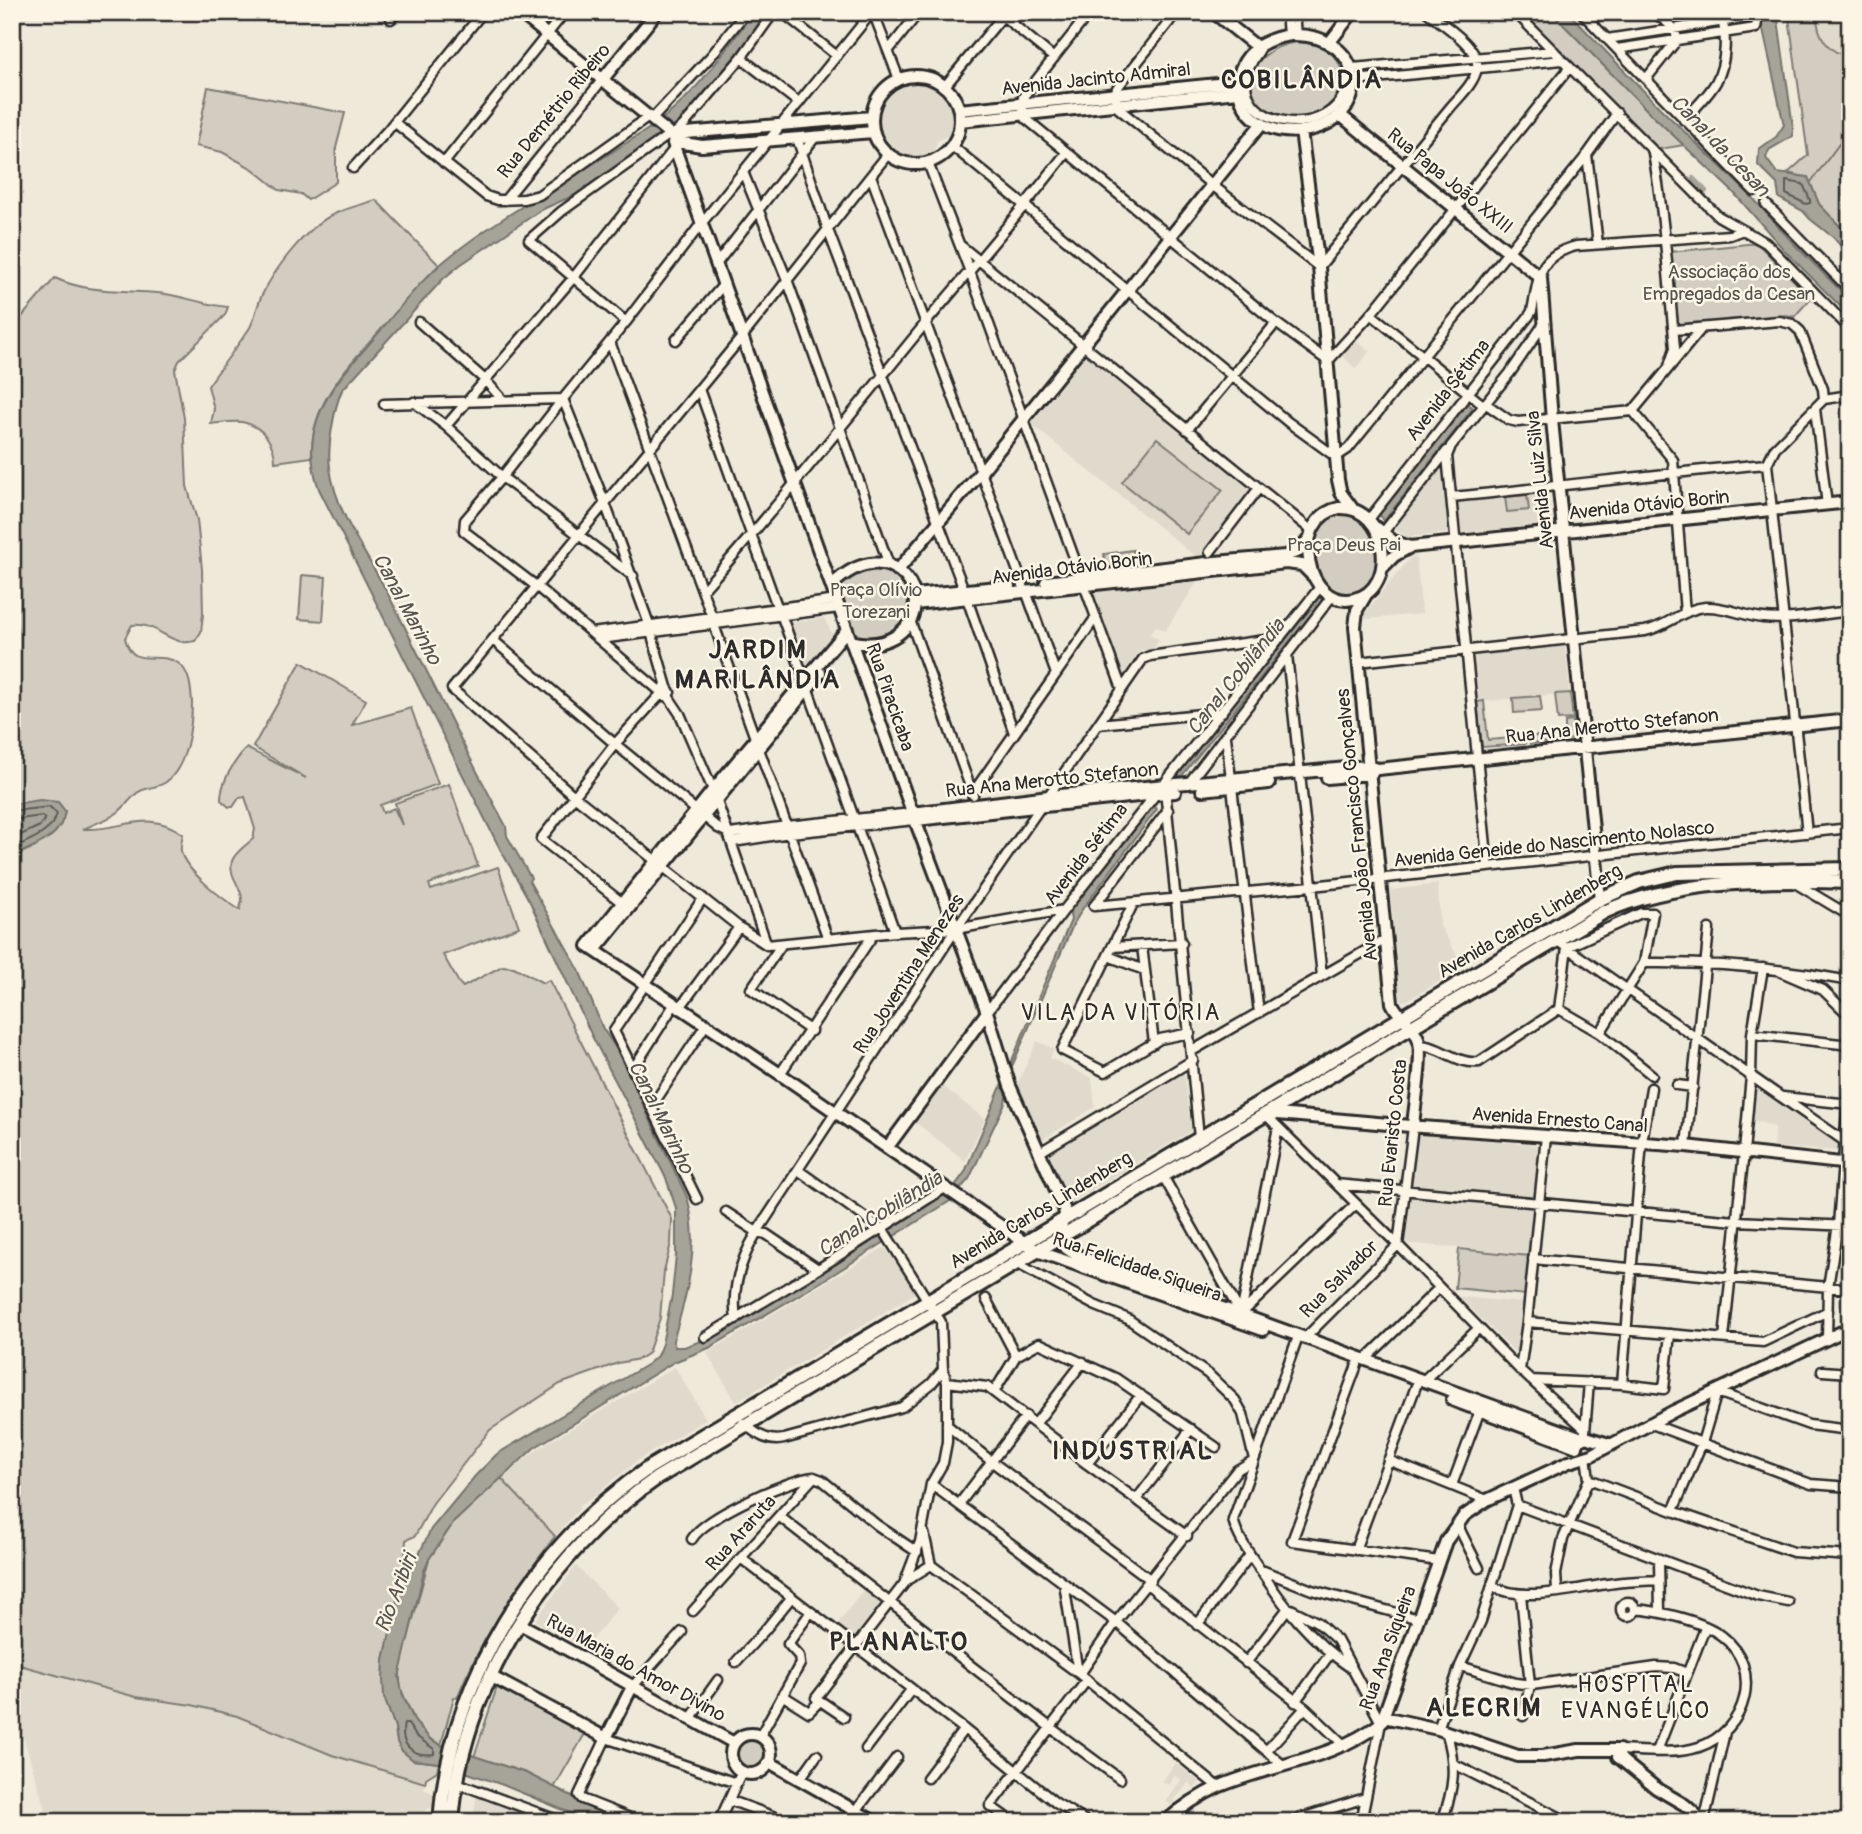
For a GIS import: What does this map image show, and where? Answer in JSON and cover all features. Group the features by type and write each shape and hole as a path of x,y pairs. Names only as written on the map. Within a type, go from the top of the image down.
{"main road":[{"name":"Avenida Carlos Lindenberg","path":"454,1822 453,1777 457,1748 477,1678 514,1621 549,1559 596,1509 642,1472 1024,1242 1054,1233 1163,1176 1600,900 1639,882 1677,873 1850,869"},
{"name":"Avenida Carlos Lindenberg","path":"457,1748 492,1677 514,1621 612,1513 657,1478 1037,1251 1064,1219 1199,1138 1626,902 1704,887 1850,882"},
{"name":"Avenida Carlos Lindenberg","path":"439,1818 453,1777"}],"street":[{"path":"353,168 394,122 482,12"},
{"path":"519,12 653,119 672,139 695,146 873,132"},
{"path":"444,163 565,12"},
{"name":"Rua Demétrio Ribeiro","path":"505,200 657,12"},
{"path":"394,122 488,198 530,198 544,193 570,171 653,119 711,56 746,12"},
{"path":"626,322 529,240 562,211 685,129 774,12"},
{"path":"782,12 837,56"},
{"path":"766,945 715,795 680,714 664,692 536,586 464,531 463,525 752,160 873,12 899,79"},
{"path":"889,50 919,12"},
{"path":"1090,12 1023,97 1027,121 1276,323 1328,361"},
{"path":"1177,12 1116,88 1120,111 1319,267"},
{"path":"1213,12 1257,47"},
{"path":"1286,12 1292,35"},
{"path":"1292,35 1294,12"},
{"path":"1329,42 1353,12"},
{"path":"1319,267 1467,86 1477,68 1476,57 1459,38 1427,12"},
{"path":"1515,12 1718,216 1766,243 1850,329"},
{"path":"1581,12 1754,191"},
{"path":"1646,79 1677,40 1675,29 1654,12"},
{"path":"945,86 1003,14 1054,58"},
{"path":"1607,39 1675,29 1722,17 1758,16 1756,28 1617,50"},
{"path":"1684,120 1719,78 1724,34 1722,17"},
{"path":"1292,35 1312,36 1329,42 1344,54 1353,74 1352,97 1339,114 1324,125 1301,131 1280,130 1262,123 1245,108 1237,87 1243,64 1257,47 1271,40 1292,35"},
{"path":"1271,40 1258,51 1249,65 1245,86 1249,99 1258,109 1267,116 1282,121 1311,120 1335,106 1344,94 1348,81 1348,66 1344,54"},
{"path":"1353,74 1476,57 1554,51"},
{"path":"741,58 799,103"},
{"path":"1353,74 1477,68 1562,60"},
{"path":"1328,361 1371,314 1570,67"},
{"path":"923,76 945,86 954,97 960,116 958,134 951,146 941,157 928,163 904,163 888,154 878,144 873,132 872,117 878,97 887,86 899,79 923,76"},
{"name":"Avenida Jacinto Admiral","path":"960,116 1237,87"},
{"path":"1336,457 1347,451 1587,155 1617,113"},
{"name":"Rua Papa João XXIII","path":"1339,114 1539,274"},
{"path":"685,129 781,125 872,117"},
{"path":"894,568 938,523 980,473 1262,123"},
{"path":"1301,131 1319,267 1338,480 1341,493 1352,508 1377,525 1382,568 1379,580 1366,595 1354,599 1336,598 1320,587 1313,576 1310,535 1318,519 1328,511 1336,496 1338,480"},
{"path":"717,263 817,136"},
{"path":"797,138 828,230 965,594 1014,733"},
{"path":"446,426 574,277 672,139"},
{"name":"Rua Piracicaba","path":"672,139 913,816 987,1012 1009,1084 1064,1208 1064,1219"},
{"path":"741,142 750,149 752,160"},
{"path":"951,146 1024,208 1336,457"},
{"path":"703,590 796,483 1024,208 1066,153"},
{"path":"1653,153 1661,199 1663,241 1674,330 1675,348 1669,366"},
{"path":"888,154 788,282 452,689 573,795 739,927 766,945 895,932 956,929 1064,910"},
{"path":"1587,155 1598,244"},
{"path":"928,163 1122,689"},
{"path":"743,172 788,282 894,568"},
{"path":"871,176 1056,674"},
{"path":"1766,204 1850,289"},
{"path":"1539,274 1555,254 1576,246 1730,235 1743,230"},
{"path":"958,243 1259,488 1310,535"},
{"name":"Avenida Luiz Silva","path":"1539,274 1543,288 1543,325 1562,532 1600,900"},
{"name":"Avenida Sétima","path":"1377,525 1468,393 1529,316 1539,274"},
{"path":"676,340 724,284"},
{"path":"1371,314 1468,393 1515,422 1633,411 1701,329"},
{"path":"1674,330 1779,321 1792,324 1800,331 1820,378 1824,399"},
{"path":"419,322 485,380 503,400"},
{"path":"1187,430 1276,323"},
{"path":"1377,525 1444,460 1451,446 1510,373 1543,325"},
{"path":"610,342 703,590 828,939"},
{"path":"699,389 895,932"},
{"path":"1807,833 1767,464 1775,448 1824,399 1850,395"},
{"path":"384,404 563,398"},
{"path":"563,398 633,576 650,628 664,692"},
{"path":"414,402 446,426 502,477 633,576"},
{"path":"1815,409 1827,505"},
{"path":"1633,411 1672,457 1685,613"},
{"path":"1444,460 1456,543 1488,866"},
{"path":"1451,497 1767,464"},
{"path":"1214,561 1259,488"},
{"name":"Avenida Otávio Borin","path":"1377,525 1410,547 1850,502"},
{"path":"1328,511 1352,508"},
{"name":"Avenida Otávio Borin","path":"1262,562 1295,553 1303,548 1310,535"},
{"path":"1382,568 1394,556 1410,547"},
{"name":"Avenida Otávio Borin","path":"914,599 1157,572 1214,561 1298,564 1308,569 1313,576"},
{"path":"832,585 861,565 875,562 894,568 907,579 914,599 911,620 974,800"},
{"name":"Avenida Sétima","path":"887,1148 1064,910 1162,791 1320,587"},
{"name":"Avenida João Francisco Gonçalves","path":"1355,627 1357,610 1366,595"},
{"path":"1188,784 1287,655 1336,598"},
{"name":"Avenida João Francisco Gonçalves","path":"1336,598 1352,615 1355,627 1372,770 1392,1003 1407,1022"},
{"path":"592,633 713,621 838,604"},
{"path":"1358,662 1649,631 1700,608 1718,607 1759,618 1850,611"},
{"path":"974,800 1014,733 1096,617"},
{"path":"664,692 615,744 541,839 625,906 806,684 850,636 869,644 886,640 902,630 911,620"},
{"path":"600,639 650,628"},
{"name":"Rua Joventina Menezes","path":"736,1319 734,1304 737,1280 747,1249 757,1232 956,929 1143,659 1280,638"},
{"path":"493,640 731,838"},
{"path":"1287,655 1322,976"},
{"path":"1099,724 1222,712"},
{"name":"Rua Ana Merotto Stefanon","path":"731,838 1046,801 1850,720"},
{"path":"1226,737 1259,1013"},
{"name":"Rua Ana Merotto Stefanon","path":"1162,791 1188,784 1232,783"},
{"path":"1162,791 1168,810 1199,1138"},
{"name":"Rua Ana Merotto Stefanon","path":"913,816 974,800 1046,801"},
{"name":"Avenida Geneide do Nascimento Nolasco","path":"1168,810 1094,906 1312,886 1850,828"},
{"path":"1792,882 1850,916"},
{"path":"697,1199 614,1031 704,898"},
{"path":"1133,904 1062,1051 1105,1072 1166,1037 1190,1033"},
{"name":"Rua Felicidade Siqueira","path":"625,906 591,948 1037,1251 1240,1317"},
{"path":"1567,947 1641,913 1653,913 1644,963 1600,1033"},
{"path":"632,1069 739,927"},
{"path":"1686,1146 1709,929"},
{"path":"780,1074 873,935"},
{"path":"1040,1152 1259,1013 1387,939"},
{"path":"1556,940 1847,1143"},
{"path":"1112,947 1182,943"},
{"path":"782,944 751,989 811,1031"},
{"path":"1142,946 1154,1043"},
{"path":"1419,1045 1466,1062 1479,1062 1559,1009 1567,947"},
{"path":"1108,956 1144,970"},
{"path":"1644,963 1706,962 1789,969 1850,981"},
{"path":"1724,1338 1751,1076 1752,1034 1763,968"},
{"path":"1773,969 1823,990 1850,1016"},
{"path":"1559,1009 1600,1033 1652,1074"},
{"name":"Rua Evaristo Costa","path":"1398,1245 1413,1127 1419,1045 1407,1022"},
{"path":"652,1105 705,1026"},
{"path":"1752,1034 1850,1045"},
{"path":"1826,1340 1828,1287 1846,1163 1850,1074"},
{"path":"1677,1085 1693,1087"},
{"path":"1622,1384 1642,1142 1651,1088"},
{"path":"1781,1097 1848,1104"},
{"path":"1266,1113 1531,1380 1585,1445"},
{"name":"Avenida Ernesto Canal","path":"1266,1113 1413,1127 1642,1142 1780,1154 1846,1163"},
{"path":"1240,1317 1278,1127"},
{"path":"1520,1370 1528,1322 1546,1136"},
{"path":"798,1170 883,1230 891,1241 941,1322 943,1370 947,1382 947,1442 943,1463 931,1484 921,1548 913,1570 816,1698 844,1717"},
{"path":"1163,1176 1240,1317"},
{"path":"1336,1184 1736,1221 1850,1226"},
{"path":"705,1337 946,1189"},
{"path":"1240,1317 1356,1204"},
{"path":"726,1212 757,1232 766,1234 818,1269"},
{"name":"Rua Felicidade Siqueira","path":"1054,1233 1067,1250 1084,1258 1585,1445"},
{"name":"Rua Salvador","path":"1301,1340 1398,1245"},
{"path":"1533,1259 1850,1289"},
{"path":"1016,1263 1094,1305 1128,1319 1208,1374 1236,1400 1243,1414 1254,1460"},
{"path":"1439,1288 1361,1363 1293,1541 1439,1562"},
{"path":"986,1299 1016,1356"},
{"path":"1528,1322 1762,1342 1828,1311"},
{"path":"1355,1549 1419,1384 1479,1328"},
{"name":"Rua Ana Siqueira","path":"1165,1822 1189,1803 1217,1787 1345,1745 1366,1735 1382,1720 1446,1541 1471,1509 1569,1462 1585,1445 1609,1444 1850,1328"},
{"path":"1531,1380 1622,1384 1664,1389 1670,1334"},
{"path":"1301,1340 1233,1520 1250,1555 1279,1598 1315,1640 1351,1668"},
{"path":"994,1392 1016,1356 1038,1343 1083,1362 1141,1395 1216,1447"},
{"path":"1035,1423 1083,1362"},
{"path":"736,1415 745,1425 766,1439 775,1441 902,1407 931,1384 943,1370"},
{"path":"1822,1371 1850,1373"},
{"path":"947,1382 978,1384 994,1392 1087,1464 1187,1535"},
{"path":"1558,1591 1557,1564 1569,1526 1589,1479 1585,1445 1589,1382"},
{"name":"Rua Felicidade Siqueira","path":"1419,1384 1480,1410 1585,1445"},
{"path":"1672,1511 1702,1443 1717,1392 1809,1425 1850,1430"},
{"path":"1087,1464 1141,1395"},
{"path":"1452,1485 1480,1410"},
{"path":"960,1503 1027,1416"},
{"path":"1649,1423 1811,1484 1850,1487"},
{"path":"947,1424 1149,1582 1197,1625 1305,1708 1345,1745"},
{"path":"1136,1500 1191,1429"},
{"path":"1013,1822 990,1806 1051,1728 1116,1622 1237,1470 1254,1460"},
{"path":"1388,1460 1487,1500"},
{"path":"692,1539 704,1525 731,1508 814,1477 831,1486 877,1525 921,1548 931,1565 1082,1676 1217,1787"},
{"name":"Rua Araruta","path":"693,1611 814,1477"},
{"path":"1589,1479 1672,1511 1793,1552 1850,1556"},
{"path":"931,1484 960,1503 1116,1622 1284,1766"},
{"path":"1442,1822 1452,1793 1454,1764 1442,1730 1460,1666 1482,1621 1517,1505 1513,1488"},
{"path":"1517,1505 1758,1596 1788,1602"},
{"path":"780,1517 1120,1779"},
{"path":"1457,1524 1479,1568"},
{"path":"1197,1625 1250,1555"},
{"path":"742,1559 1056,1803 1084,1819"},
{"path":"1660,1560 1660,1612"},
{"path":"913,1570 931,1565"},
{"path":"1259,1569 1312,1590 1419,1619"},
{"path":"1492,1586 1507,1593 1521,1595 1620,1582 1659,1580"},
{"path":"1064,1583 1082,1676"},
{"path":"1521,1595 1530,1685 1523,1716"},
{"path":"736,1661 791,1598"},
{"path":"1246,1663 1288,1608"},
{"path":"1288,1608 1307,1616 1337,1640 1382,1720 1360,1822"},
{"path":"1382,1720 1442,1730 1510,1755 1526,1757 1579,1750 1616,1754 1692,1749 1713,1741 1725,1732 1742,1708 1746,1694 1746,1674 1742,1661 1719,1634 1660,1612 1635,1609"},
{"path":"760,1736 799,1666 800,1660 788,1644 810,1613"},
{"name":"Rua Maria do Amor Divino","path":"514,1621 582,1656 734,1743"},
{"path":"1657,1751 1705,1628"},
{"path":"640,1822 582,1799 579,1792 632,1687 681,1632"},
{"path":"1295,1702 1330,1654"},
{"path":"1460,1666 1530,1685 1657,1667 1674,1668 1687,1673"},
{"path":"492,1677 606,1738 736,1783"},
{"path":"690,1718 718,1680"},
{"path":"866,1749 911,1690"},
{"path":"782,1695 809,1712 820,1701"},
{"path":"1267,1750 1305,1708"},
{"path":"927,1778 964,1729"},
{"path":"1616,1754 1656,1788 1685,1805 1704,1822 1725,1732"},
{"path":"746,1734 760,1736 770,1747 769,1762 757,1772 742,1771 736,1767 732,1757 734,1743 746,1734"},
{"path":"800,1779 817,1755"},
{"path":"856,1811 897,1757"},
{"path":"769,1762 875,1822"},
{"path":"1454,1764 1569,1822"},
{"path":"719,1822 742,1771"},
{"path":"453,1777 563,1822"},
{"path":"1289,1822 1365,1798"},
{"path":"729,1800 789,1822"},
{"path":"1548,1822 1552,1812"}],"shaded area":[{"path":"1819,12 1850,12 1850,56 1827,46 1817,29 1816,15"},
{"path":"914,82 940,91 950,104 953,119 950,135 937,141 934,152 920,157 904,156 890,147 884,139 879,123 881,107 886,97 899,87"},
{"path":"1355,340 1370,351 1356,369 1342,356"},
{"path":"1085,356 1253,491 1199,559 1031,424"},
{"path":"1443,468 1449,533 1406,537 1392,527 1436,470"},
{"path":"1549,493 1552,524 1460,533 1458,502"},
{"path":"1416,556 1422,614 1365,619 1364,614 1411,557"},
{"path":"1201,576 1165,631 1156,626 1150,634 1159,640 1152,650 1139,651 1125,672 1121,671 1092,591"},
{"path":"824,618 831,632 846,646 724,794 717,777 807,669 789,623"},
{"path":"1565,646 1570,693 1477,702 1473,658 1476,655"},
{"path":"1438,884 1440,926 1464,967 1402,1001 1390,890"},
{"path":"1037,1041 1054,1049 1050,1058 1092,1078 1095,1107 1042,1140 1017,1085"},
{"path":"1184,1071 1191,1131 1069,1203 1045,1154"},
{"path":"941,1085 985,1119 965,1161 915,1122"},
{"path":"1755,1087 1839,1144 1839,1151 1774,1147 1775,1127 1753,1120"},
{"path":"1415,1134 1539,1145 1534,1196 1411,1185"},
{"path":"1410,1197 1532,1208 1528,1254 1405,1243"},
{"path":"885,1247 916,1293 736,1402 707,1353"},
{"path":"1459,1297 1526,1303 1521,1358"},
{"path":"675,1367 706,1419 638,1460 582,1503 555,1536 500,1477 544,1445"},
{"path":"576,1566 618,1608 585,1648 536,1619"},
{"path":"865,1588 883,1603 855,1640 836,1626"},
{"path":"12,1663 136,1697 192,1705 237,1716 332,1755 425,1783 424,1789 434,1794 433,1807 425,1810 423,1822 49,1822 12,1699"},
{"path":"1176,1763 1200,1782 1195,1788 1188,1783 1171,1805 1166,1801 1181,1780 1175,1776 1168,1785 1162,1781"},
{"path":"477,1792 557,1822 473,1822"}],"green space":[{"path":"1519,12 1551,12 1684,145 1654,150"},
{"path":"1791,12 1819,12 1819,30 1825,42 1836,52 1850,56 1850,237 1819,204 1808,178 1788,173 1808,155 1789,18"},
{"path":"1298,42 1320,47 1334,57 1341,70 1341,84 1335,98 1324,109 1308,116 1287,117 1269,112 1258,103 1251,92 1250,80 1255,67 1264,56 1279,47"},
{"path":"208,87 345,113 336,148 336,182 308,200 301,194 279,190 253,169 222,152 196,146"},
{"path":"376,200 439,265 336,382 318,417 313,436 312,457 275,462 273,449 267,438 252,425 238,422 211,424 214,409 208,386 249,329 268,283 296,245 333,214"},
{"name":"Associação dos Empregados da Cesan","path":"1757,243 1811,298 1794,317 1787,315 1678,325 1670,252"},
{"path":"55,278 92,289 167,294 228,307 225,315 179,361 175,370 184,418 187,486 197,520 202,569 201,632 195,641 184,642 146,626 132,625 125,638 129,648 139,657 170,659 185,671 192,702 187,745 179,767 166,782 140,791 120,811 84,829 135,822 171,826 183,834 181,851 189,867 215,892 240,910 242,897 231,868 232,862 237,853 253,839 255,829 245,797 239,798 233,807 229,807 221,800 223,786 246,748 306,778 253,747 301,662 366,700 352,725 411,708 438,784 380,805 383,813 394,808 402,825 395,803 449,784 478,866 429,884 431,890 498,867 519,927 443,955 463,987 502,966 514,967 543,983 549,980 672,1219 660,1318 648,1353 639,1359 618,1363 560,1384 490,1430 433,1503 415,1536 406,1540 405,1555 396,1584 398,1599 384,1660 384,1697 395,1727 397,1742 413,1760 439,1763 437,1771 426,1778 425,1783 332,1755 237,1716 192,1705 136,1697 12,1663 12,857 37,846 16,804 12,804 12,320 20,319"},
{"path":"1157,438 1223,490 1187,534 1122,482"},
{"path":"1527,495 1529,510 1507,512 1505,497"},
{"name":"Praça Deus Pai","path":"1340,514 1354,517 1365,525 1373,537 1377,551 1372,579 1364,589 1351,594 1337,592 1327,585 1319,574 1315,560 1319,531 1327,521"},
{"path":"1133,550 1134,566 1106,570 1104,554"},
{"name":"Praça Olívio Torezani","path":"874,569 894,575 905,586 909,600 907,614 899,626 886,635 871,638 853,632 837,591 853,576"},
{"path":"302,575 326,577 323,621 299,619"},
{"path":"1570,693 1573,719 1558,720 1555,694"},
{"path":"1540,696 1542,711 1514,713 1513,698"},
{"path":"1484,701 1488,740 1525,737 1525,744 1482,747 1477,702"},
{"path":"1573,721 1573,739 1530,744 1529,737 1565,732 1565,722"},
{"path":"1391,1029 1394,1031 1066,1226 1068,1222"},
{"path":"1459,1249 1530,1256 1526,1295 1455,1288"},
{"path":"500,1477 555,1536 488,1634 457,1698 454,1697 441,1745 430,1739 415,1722 400,1687 400,1668 429,1559 454,1522"},
{"path":"498,1684 586,1732 554,1788 526,1773 474,1757"},
{"path":"750,1738 761,1743 766,1754 761,1765 750,1770 739,1765 734,1754 739,1743"}],"water":[{"path":"754,12 770,12 686,118 584,191 541,210 443,279 342,390 334,417 329,450 333,485 346,519 390,598 506,826 507,836 531,878 529,881 579,970 603,1029 616,1048 687,1197 693,1233 692,1251 687,1288 673,1341 675,1347 684,1347 704,1340 954,1187 965,1172 1071,920 1069,910 1151,805 1157,809 1073,925 1010,1071 1005,1103 969,1179 950,1201 821,1282 709,1348 674,1362 534,1448 454,1522 429,1559 399,1677 403,1696 415,1722 430,1739 441,1745 526,1773 588,1804 635,1822 592,1822 503,1785 439,1763 413,1760 401,1750 397,1742 395,1727 384,1697 384,1660 397,1600 431,1529 476,1475 497,1454 648,1364 657,1356 672,1295 676,1255 676,1208 666,1178 592,1036 530,902 498,845 319,489 313,467 312,446 315,427 330,393 427,277 490,227 665,117 701,81"},
{"path":"1551,12 1568,12 1660,108 1751,196 1850,300 1850,316 1785,251 1734,193 1652,115"},
{"path":"1759,12 1777,12 1793,127 1793,136 1769,150 1766,158 1777,173 1808,177 1819,204 1850,237 1850,257 1834,238 1803,211 1779,198 1777,184 1758,165 1759,149 1776,137 1784,125"},
{"path":"1467,403 1473,408 1384,521 1379,514"},
{"path":"1319,597 1323,600 1181,777 1177,775"},
{"path":"40,800 58,802 65,811 62,821 52,835 12,857 12,804"}],"waterway":[{"path":"1811,182 1850,129"},
{"name":"Canal Marinho","path":"1693,179 1705,191"}],"district":[{"name":"COBILÂNDIA","path":"1302,80"},
{"name":"JARDIM MARILÂNDIA","path":"758,665"},
{"name":"VILA DA VITÓRIA","path":"1121,1012"},
{"name":"INDUSTRIAL","path":"1133,1451"},
{"name":"PLANALTO","path":"899,1642"},
{"name":"HOSPITAL EVANGÉLICO","path":"1636,1697"},
{"name":"ALECRIM","path":"1484,1708"}],"water label":[{"name":"Canal da Cesan","path":"1720,146"},
{"name":"Canal Cobilândia","path":"1236,677"},
{"name":"Canal Cobilândia","path":"880,1214"},
{"name":"Rio Aribiri","path":"396,1593"}]}
